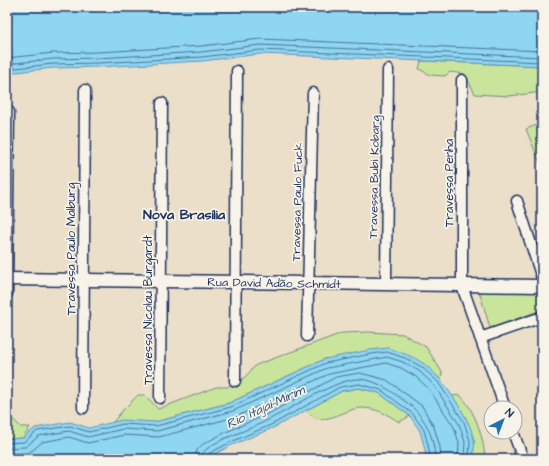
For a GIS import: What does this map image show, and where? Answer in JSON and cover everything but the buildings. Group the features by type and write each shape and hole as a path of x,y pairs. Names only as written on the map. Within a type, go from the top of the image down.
{"main road":[{"name":"Rua David Adão Schmidt","path":"7,279 542,286"}],"street":[{"name":"Travessa Bubi Kobarg","path":"386,284 388,70"},
{"path":"235,381 237,71"},
{"name":"Travessa Penha","path":"462,80 462,286 502,400"},
{"name":"Travessa Paulo Malburg","path":"83,408 85,90"},
{"name":"Travessa Paulo Fuck","path":"307,336 313,93"},
{"name":"Travessa Nicolau Burgardt","path":"160,398 162,103"},
{"path":"7,294 9,112"},
{"path":"517,201 542,278"},
{"path":"480,338 542,317"},
{"path":"516,440 523,459"}],"green space":[{"path":"421,61 542,66 542,92 509,96 475,94 465,74 450,72 445,76 430,75 419,69"},
{"path":"542,123 542,168 526,129"},
{"path":"541,290 542,310 490,328 479,291"},
{"path":"368,332 403,334 426,347 442,372 441,380 424,364 325,359 229,403 155,422 113,422 138,395 145,395 158,409 216,387 227,387 244,378 256,365 342,333"},
{"path":"359,388 379,393 410,416 399,422 381,412 361,408 333,417 318,419 312,416 307,410 342,391"},
{"path":"460,395 470,408 478,425 483,442 485,459 473,459 474,441 467,420 452,396"},
{"path":"7,414 21,427 30,427 23,438 7,439"}],"water":[{"path":"7,7 542,7 542,66 260,54 202,61 53,68 7,73"},
{"name":"Rio Itajaí-Mirim","path":"388,348 411,356 420,361 439,378 447,388 462,410 472,431 474,442 473,459 426,459 420,431 410,416 379,393 359,388 342,391 275,427 232,445 205,459 7,459 7,439 23,438 35,428 70,422 89,428 122,420 155,422 229,403 325,359"}],"district":[{"name":"Nova Brasília","path":"184,214"}]}
